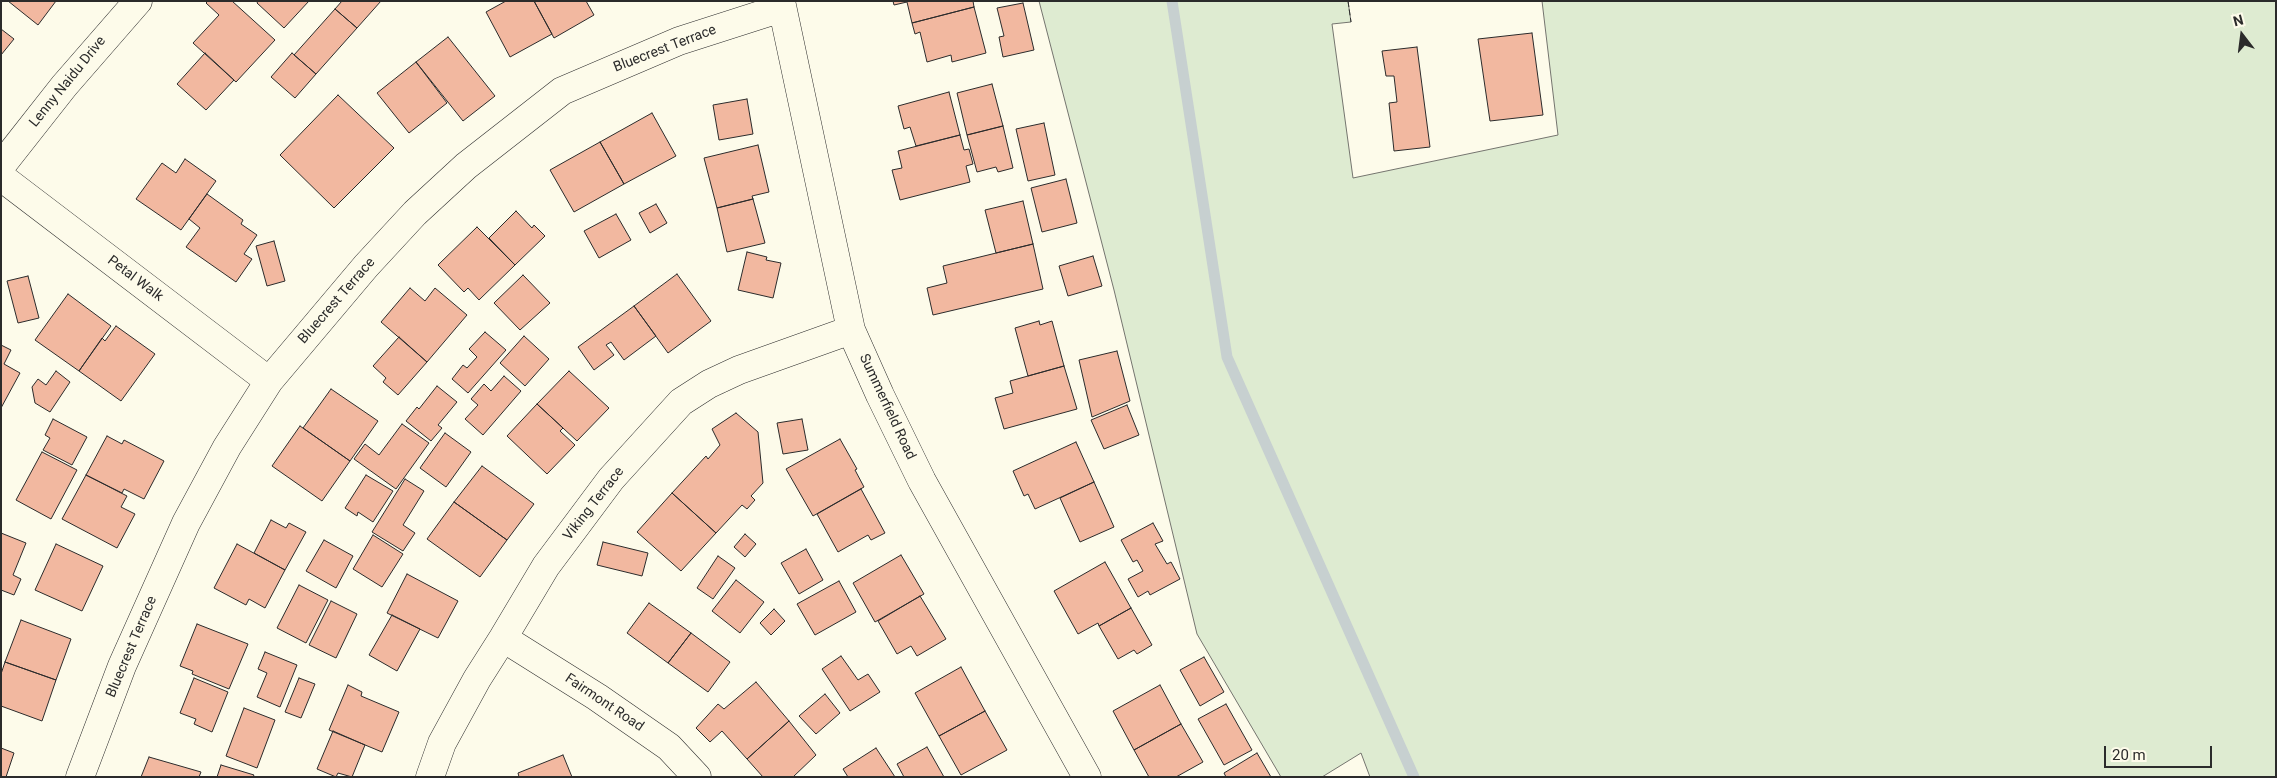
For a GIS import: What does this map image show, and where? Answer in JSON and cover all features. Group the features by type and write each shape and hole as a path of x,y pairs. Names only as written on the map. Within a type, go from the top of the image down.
{"street":[{"name":"Lenny Naidu Drive","path":"1,166 64,86 138,1"},
{"name":"Summerfield Road","path":"782,4 851,330 922,481 1087,777"},
{"name":"Bluecrest Terrace","path":"80,777 122,666 186,522 227,447 269,381 366,266 415,213 466,166 562,91 679,41 782,4"},
{"name":"Petal Walk","path":"1,177 269,381"},
{"name":"Viking Terrace","path":"430,777 442,743 477,679 546,566 599,495 682,402 709,384 740,370 851,330"},
{"name":"Fairmont Road","path":"503,638 596,697 669,747 697,777"}],"green space":[{"path":"1039,1 1348,1 1351,22 1332,24 1353,178 1558,135 1542,1 2276,1 2276,777 1370,777 1361,753 1322,777 1281,777 1197,634 1114,290"}],"building":[{"path":"8,1 56,1 38,25"},
{"path":"208,1 232,1 275,40 236,82 193,43 219,15 206,3"},
{"path":"258,1 309,1 284,28 257,3"},
{"path":"342,1 381,1 357,28 335,9"},
{"path":"506,1 534,1 552,34 510,57 486,12"},
{"path":"534,1 586,1 594,15 554,38"},
{"path":"893,1 973,1 974,7 912,23 907,2 894,5"},
{"path":"1023,3 1034,50 1003,57 999,37 1004,36 997,8"},
{"path":"974,7 986,53 952,62 951,55 927,62 920,32 915,34 912,23"},
{"path":"335,9 357,28 316,74 294,55"},
{"path":"1,29 14,39 1,55"},
{"path":"1532,33 1543,115 1490,121 1478,39"},
{"path":"448,37 495,96 463,121 416,62"},
{"path":"1417,47 1430,147 1394,151 1389,103 1397,102 1394,76 1386,76 1382,51"},
{"path":"205,53 234,80 206,110 177,84"},
{"path":"292,53 316,74 295,98 271,77"},
{"path":"416,62 447,103 409,133 377,93"},
{"path":"992,84 1003,126 967,135 957,93"},
{"path":"949,92 960,135 916,146 910,127 904,129 898,106"},
{"path":"338,95 394,148 334,208 280,155"},
{"path":"747,99 753,134 719,140 713,105"},
{"path":"652,113 676,156 624,184 600,142"},
{"path":"1044,123 1055,175 1028,181 1016,129"},
{"path":"1003,126 1013,168 998,172 996,167 977,172 967,135"},
{"path":"960,135 964,150 969,149 973,164 966,166 970,182 900,200 892,170 902,168 898,151"},
{"path":"600,142 624,184 574,212 550,170"},
{"path":"758,145 769,192 752,196 753,199 717,208 704,158"},
{"path":"185,159 216,181 181,230 136,199 162,163 176,173"},
{"path":"1066,179 1077,223 1042,232 1031,188"},
{"path":"207,194 243,220 241,224 257,235 244,254 252,259 236,282 186,247 200,228 189,219"},
{"path":"753,199 765,243 727,252 717,208"},
{"path":"1023,201 1033,244 996,253 985,210"},
{"path":"656,204 667,223 650,233 639,213"},
{"path":"516,211 532,228 534,225 545,236 515,265 489,238"},
{"path":"616,214 631,240 599,258 584,231"},
{"path":"477,227 515,265 479,300 468,288 464,292 438,265"},
{"path":"274,241 285,281 267,286 256,246"},
{"path":"1033,244 1043,289 933,315 927,288 947,283 943,266"},
{"path":"747,252 767,257 766,260 781,263 773,298 738,290"},
{"path":"1093,256 1102,286 1068,296 1059,266"},
{"path":"677,274 711,321 668,353 634,306"},
{"path":"523,275 550,303 520,330 494,303"},
{"path":"28,276 39,318 18,323 7,281"},
{"path":"410,288 425,301 435,288 467,315 427,362 381,322"},
{"path":"68,294 111,326 79,371 35,340"},
{"path":"634,306 656,336 624,360 611,342 606,345 614,355 594,370 578,347"},
{"path":"1039,321 1040,325 1052,321 1064,366 1028,376 1015,328"},
{"path":"116,326 155,354 121,401 79,371 102,338 105,341"},
{"path":"485,332 506,350 468,393 452,379 463,365 467,368 477,357 469,349"},
{"path":"524,336 549,359 525,386 500,363"},
{"path":"399,337 427,362 398,395 383,382 386,378 373,366"},
{"path":"1,345 11,350 4,364 20,373 1,408"},
{"path":"1117,351 1130,401 1092,417 1079,360"},
{"path":"1064,366 1077,409 1004,429 995,398 1013,393 1010,381"},
{"path":"56,371 70,382 50,412 35,403 32,387 38,379 46,385"},
{"path":"569,371 609,408 577,441 537,404"},
{"path":"504,376 521,391 483,435 465,419 478,405 471,399 484,384 491,391"},
{"path":"437,386 457,402 438,425 442,428 431,441 406,421 417,407 419,409"},
{"path":"331,389 378,421 350,461 303,428"},
{"path":"537,404 563,428 560,431 575,445 547,474 507,436"},
{"path":"1127,405 1139,435 1104,449 1091,420"},
{"path":"736,413 758,432 763,483 751,496 755,500 747,509 742,505 716,533 672,493 706,456 708,459 720,445 712,429"},
{"path":"53,419 87,437 72,465 43,450 50,438 45,435"},
{"path":"802,419 808,450 783,454 777,423"},
{"path":"402,424 429,443 396,489 354,459 365,444 379,455"},
{"path":"300,426 350,461 322,501 272,466"},
{"path":"445,433 471,452 446,487 420,468"},
{"path":"107,436 122,444 124,440 164,461 144,499 124,489 122,493 86,475"},
{"path":"840,439 857,469 855,470 864,487 813,516 786,469"},
{"path":"1076,442 1094,482 1035,509 1028,494 1024,496 1013,471"},
{"path":"42,452 77,470 51,519 16,500"},
{"path":"482,466 534,504 507,540 454,502"},
{"path":"86,475 127,496 121,507 135,514 117,548 62,519"},
{"path":"366,475 393,491 373,522 358,512 357,516 345,508"},
{"path":"405,479 424,491 403,525 415,533 403,551 372,532"},
{"path":"1094,482 1114,527 1080,542 1060,498"},
{"path":"861,489 885,533 871,540 868,535 838,552 817,514"},
{"path":"672,493 716,533 681,571 637,532"},
{"path":"454,502 507,540 480,577 427,539"},
{"path":"271,520 286,528 289,523 306,532 285,570 254,553"},
{"path":"1153,523 1163,541 1155,544 1167,564 1171,562 1180,579 1150,595 1148,591 1138,597 1128,579 1143,571 1137,560 1133,562 1121,540"},
{"path":"1,533 26,543 13,575 21,579 14,595 1,590"},
{"path":"745,534 756,544 745,557 734,547"},
{"path":"373,535 403,554 382,587 353,569"},
{"path":"324,540 353,556 336,588 306,571"},
{"path":"603,542 648,553 642,576 597,565"},
{"path":"56,544 103,566 82,611 35,590"},
{"path":"237,544 285,570 265,608 249,599 246,605 214,588"},
{"path":"806,549 823,580 799,594 781,563"},
{"path":"901,555 924,594 875,622 853,583"},
{"path":"718,556 735,568 713,599 697,588"},
{"path":"1105,562 1131,608 1099,626 1098,623 1078,634 1054,591"},
{"path":"407,574 458,601 438,638 387,613"},
{"path":"736,580 764,602 740,633 712,611"},
{"path":"839,581 856,612 815,635 797,604"},
{"path":"299,585 328,600 306,643 277,628"},
{"path":"920,596 946,639 917,656 911,646 897,654 878,621"},
{"path":"331,601 357,614 336,658 309,645"},
{"path":"649,603 691,633 668,663 627,633"},
{"path":"1131,608 1152,645 1137,654 1134,650 1118,659 1099,626"},
{"path":"774,609 785,621 771,635 760,623"},
{"path":"392,615 420,629 397,671 369,655"},
{"path":"21,620 71,639 56,680 5,662"},
{"path":"197,624 248,644 229,689 192,674 193,671 180,666"},
{"path":"691,633 730,662 708,692 668,663"},
{"path":"265,652 297,665 280,707 257,697 267,673 258,669"},
{"path":"841,656 858,680 868,674 880,692 850,711 822,669"},
{"path":"1204,657 1224,692 1200,706 1180,670"},
{"path":"5,662 56,680 42,721 1,706 1,674"},
{"path":"961,667 985,711 939,736 915,693"},
{"path":"194,678 228,692 212,732 194,724 196,719 180,713"},
{"path":"299,678 315,684 301,718 285,712"},
{"path":"756,682 789,721 747,759 722,731 710,742 696,728 718,704 724,709"},
{"path":"348,685 362,692 361,696 399,712 382,752 329,730"},
{"path":"1160,685 1181,724 1134,750 1113,711"},
{"path":"825,694 840,713 816,734 799,716"},
{"path":"1226,704 1252,750 1224,765 1198,719"},
{"path":"244,708 275,720 257,768 226,756"},
{"path":"985,711 1007,750 961,775 939,736"},
{"path":"789,721 816,755 793,777 763,777 747,759"},
{"path":"1181,724 1203,762 1176,777 1149,777 1134,750"},
{"path":"333,731 365,745 352,777 338,773 336,777 317,769"},
{"path":"927,747 944,777 904,777 897,764"},
{"path":"1,748 14,753 6,777 1,777"},
{"path":"876,748 895,777 848,777 843,769"},
{"path":"1257,753 1271,777 1226,777 1224,773"},
{"path":"563,755 572,777 519,777 518,773"},
{"path":"149,757 201,772 199,777 141,777"},
{"path":"221,765 254,775 253,777 217,777"}],"waterway":[{"path":"1172,1 1227,357 1414,777"}],"fence":[{"path":"1348,1 1351,22"}]}
